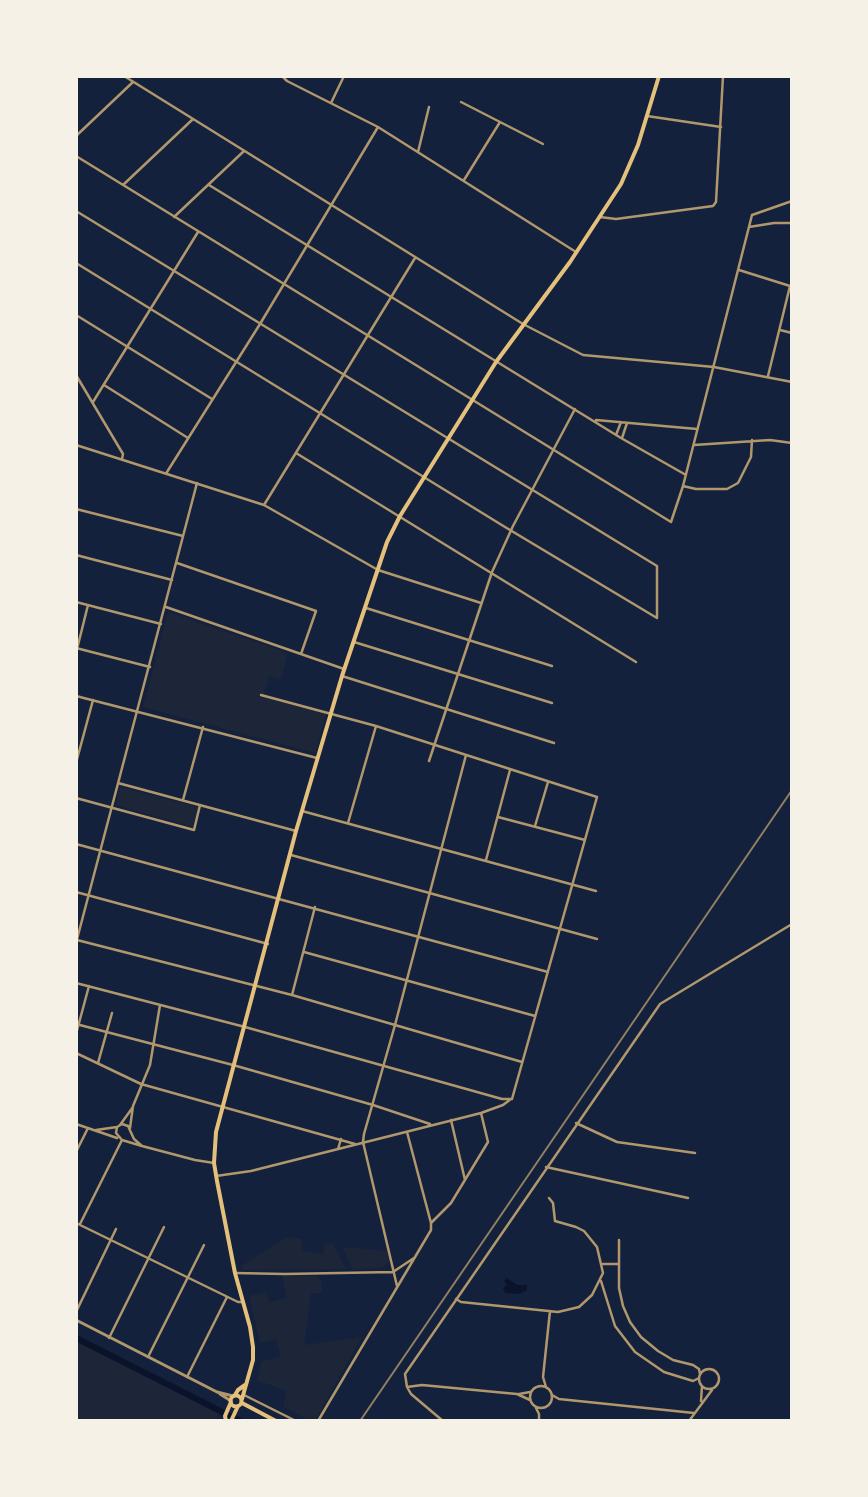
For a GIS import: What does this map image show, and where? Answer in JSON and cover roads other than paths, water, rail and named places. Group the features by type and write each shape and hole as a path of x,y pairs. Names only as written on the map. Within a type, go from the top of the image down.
{"main road":[{"path":"231,1420 241,1401 253,1360 253,1348 235,1273 216,1176 214,1163 216,1132 268,944 296,831 344,669 387,542 400,516 496,362 600,217 624,176 638,145 659,76"},
{"path":"225,1418 232,1399 238,1390 245,1385"},
{"path":"232,1399 241,1401 250,1408 276,1421"},
{"path":"232,1399 241,1401"}],"street":[{"path":"124,76 330,206 523,324 583,355 714,366 792,382"},
{"path":"282,76 378,127 576,252"},
{"path":"331,103 344,76"},
{"path":"600,217 616,219 713,206 716,202 723,76"},
{"path":"76,136 133,82"},
{"path":"461,102 543,144"},
{"path":"418,152 429,107"},
{"path":"647,116 721,126"},
{"path":"123,186 193,119"},
{"path":"464,180 500,121"},
{"path":"167,472 260,324 378,127"},
{"path":"174,217 244,151"},
{"path":"76,156 671,522 694,445 752,216 792,201"},
{"path":"209,185 616,435 686,475"},
{"path":"76,211 657,566 657,618 423,477 76,263"},
{"path":"749,227 774,223 792,223"},
{"path":"93,402 198,232"},
{"path":"264,505 415,258"},
{"path":"739,270 791,286 768,376"},
{"path":"76,315 212,399"},
{"path":"780,330 792,333"},
{"path":"76,375 123,454 122,459"},
{"path":"104,385 188,438"},
{"path":"429,761 492,572 511,530 575,409"},
{"path":"594,420 697,429"},
{"path":"616,435 621,422"},
{"path":"621,438 627,423"},
{"path":"694,445 752,440 770,440 792,444"},
{"path":"683,486 696,489 727,488 738,483 750,457 752,440"},
{"path":"76,445 167,472 264,505 378,570 481,603"},
{"path":"296,453 636,662"},
{"path":"197,483 77,941 292,995 522,1062"},
{"path":"76,509 183,536"},
{"path":"76,555 172,580"},
{"path":"177,563 316,611 301,654"},
{"path":"76,602 161,624"},
{"path":"88,605 77,648 150,667"},
{"path":"166,607 344,669"},
{"path":"364,607 552,666"},
{"path":"353,642 552,703"},
{"path":"342,676 554,743"},
{"path":"216,1176 244,1173 407,1132 430,1124 481,1113 503,1105 512,1099 597,797 376,726 261,695"},
{"path":"76,696 138,710 317,758"},
{"path":"76,763 93,700"},
{"path":"348,823 376,726"},
{"path":"183,800 203,727"},
{"path":"397,1286 363,1142 466,755"},
{"path":"486,860 510,770"},
{"path":"535,826 548,782"},
{"path":"118,783 296,831"},
{"path":"76,798 194,830 200,805"},
{"path":"302,811 596,891"},
{"path":"498,817 585,840"},
{"path":"76,844 548,972"},
{"path":"290,855 597,939"},
{"path":"76,892 268,944"},
{"path":"292,995 314,907"},
{"path":"443,1421 411,1394 407,1388 405,1374 576,1123 660,1004 792,924"},
{"path":"304,952 535,1016"},
{"path":"76,983 245,1026 502,1099 512,1099"},
{"path":"76,1034 89,986"},
{"path":"142,1146 131,1134 130,1128 133,1106 150,1065 160,1005"},
{"path":"98,1063 112,1013"},
{"path":"78,1025 373,1105 430,1124"},
{"path":"76,1053 141,1084 357,1144"},
{"path":"122,1139 116,1133 118,1126 133,1106"},
{"path":"431,1223 450,1203 488,1142 481,1113"},
{"path":"451,1120 465,1181"},
{"path":"576,1123 617,1142 696,1153"},
{"path":"76,1124 142,1146 214,1163"},
{"path":"95,1130 125,1124 130,1128"},
{"path":"76,1152 88,1128"},
{"path":"318,1421 430,1230 431,1223 407,1132"},
{"path":"131,1134 122,1139 78,1223 227,1297 242,1302"},
{"path":"338,1150 341,1139"},
{"path":"546,1168 688,1198"},
{"path":"549,1198 553,1203 555,1221 568,1224 584,1232 597,1247 603,1264 601,1281 615,1326 635,1352 664,1372 693,1381 708,1368 716,1372 719,1381 701,1402 689,1421"},
{"path":"109,1338 164,1227"},
{"path":"76,1312 116,1229"},
{"path":"619,1240 620,1297 626,1314 635,1329 658,1351 673,1360 699,1369 701,1402"},
{"path":"148,1357 204,1245"},
{"path":"235,1273 393,1272 415,1257"},
{"path":"603,1264 618,1264"},
{"path":"456,1299 461,1302 550,1312 579,1307 592,1295 601,1281"},
{"path":"187,1377 227,1297"},
{"path":"407,1388 422,1385 517,1394 530,1392 539,1386 543,1377 550,1312"},
{"path":"76,1320 232,1399"},
{"path":"543,1377 546,1387 552,1395 559,1399 694,1413"},
{"path":"701,1385 713,1388"},
{"path":"539,1386 546,1387"},
{"path":"530,1392 530,1400"},
{"path":"517,1394 530,1400 539,1414 539,1421"},
{"path":"550,1403 552,1395"},
{"path":"539,1421 544,1408 559,1399"},
{"path":"241,1401 296,1421"},
{"path":"534,1406 544,1408"}],"waterway":[{"path":"76,1338 240,1421"}],"railway":[{"path":"360,1421 792,790"}]}
